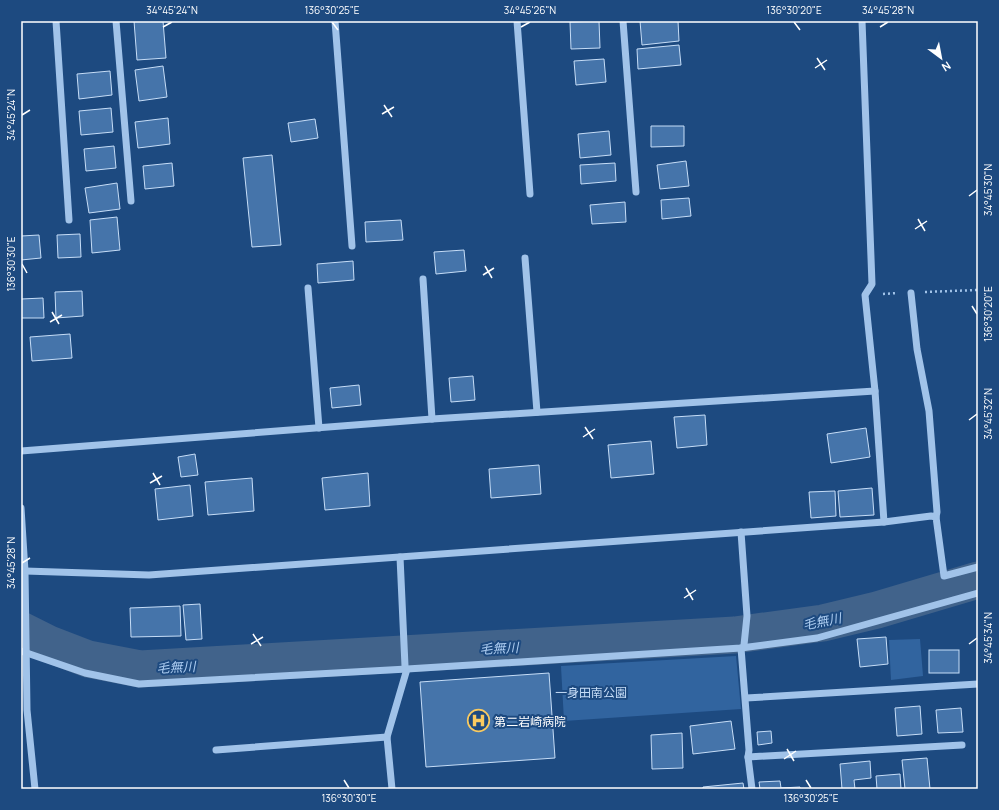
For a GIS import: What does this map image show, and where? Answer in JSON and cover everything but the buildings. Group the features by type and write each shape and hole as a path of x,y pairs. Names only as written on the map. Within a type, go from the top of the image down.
{"street":[{"path":"56,21 68,220"},
{"path":"116,21 131,201"},
{"path":"335,21 352,246"},
{"path":"517,21 530,194"},
{"path":"623,21 636,192"},
{"path":"862,21 872,284 865,295 875,391 884,522"},
{"path":"524,258 537,412"},
{"path":"422,279 432,419"},
{"path":"308,288 319,428"},
{"path":"911,293 917,349 929,411 937,512 936,517 944,576 978,567"},
{"path":"21,451 432,419 875,391"},
{"path":"21,508 25,571 23,652 24,710 35,789"},
{"path":"25,571 149,575 884,522 931,516 936,517"},
{"path":"741,532 747,616 743,647 749,750 748,757 752,789"},
{"path":"392,789 387,737 406,667 400,557"},
{"path":"23,652 85,673 140,684 743,647 817,638 978,593"},
{"path":"746,698 978,684"},
{"path":"216,750 387,737"},
{"path":"748,757 962,745"}],"green space":[{"path":"920,639 923,676 891,680 889,640"},
{"name":"一身田南公園","path":"736,656 741,709 564,721 561,666"}],"waterway":[{"name":"毛無川","path":"21,630 49,644 88,659 140,669 735,635 823,623 877,610 978,580"}],"place":[{"name":"第二岩崎病院","path":"479,721"}]}
